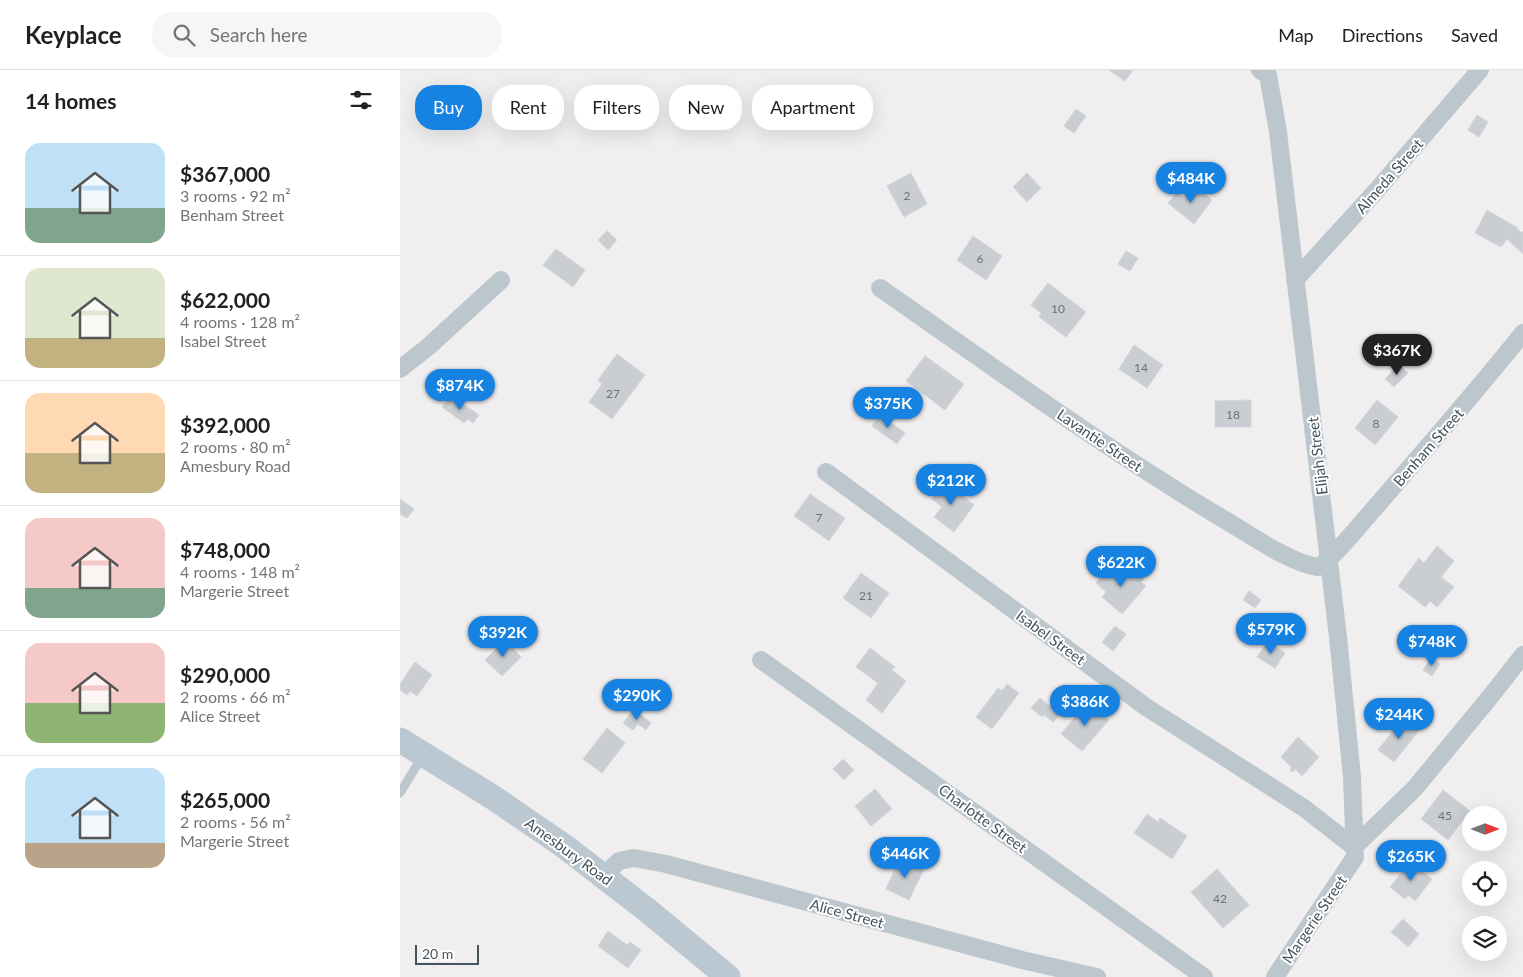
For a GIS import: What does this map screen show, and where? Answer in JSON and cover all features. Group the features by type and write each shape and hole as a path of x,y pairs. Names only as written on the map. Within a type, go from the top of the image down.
{"main road":[{"name":"Amesbury Road","path":"400,740 494,798 564,846 647,910 728,977"}],"street":[{"name":"Elijah Street","path":"1261,70 1268,75 1278,132 1296,280 1329,558 1352,777 1354,847"},
{"name":"Almeda Street","path":"1296,280 1377,190 1480,70"},
{"path":"400,368 428,347 501,280"},
{"name":"Lavantie Street","path":"880,288 1055,410 1209,510 1277,551 1318,567 1329,558"},
{"name":"Benham Street","path":"1329,558 1467,402 1523,333"},
{"name":"Isabel Street","path":"826,472 1146,707 1304,808 1354,847"},
{"name":"Margerie Street","path":"1275,977 1355,857 1354,847 1415,788 1523,655"},
{"name":"Charlotte Street","path":"761,660 1204,977"},
{"name":"Alice Street","path":"602,876 619,861 634,858 666,864 1022,960 1097,977"}],"lane":[{"path":"400,793 424,755"}],"building":[{"path":"1109,70 1133,70 1125,81"},
{"path":"1076,109 1086,116 1074,133 1064,126"},
{"path":"1477,115 1488,122 1479,137 1468,130"},
{"path":"911,173 927,204 904,217 887,186"},
{"path":"1027,173 1041,188 1027,202 1013,187"},
{"path":"1194,185 1212,200 1194,224 1168,203 1177,193 1184,198"},
{"path":"1487,210 1516,227 1521,233 1523,231 1523,254 1507,239 1501,247 1475,233"},
{"path":"607,231 617,240 608,250 598,240"},
{"path":"973,236 1002,256 986,280 957,260"},
{"path":"556,249 585,270 573,287 543,265"},
{"path":"1126,251 1138,258 1130,271 1118,264"},
{"path":"1048,283 1086,312 1066,337 1039,317 1041,313 1031,305"},
{"path":"1134,345 1163,365 1147,388 1119,369"},
{"path":"617,354 645,375 612,419 589,402 602,384 598,380"},
{"path":"925,356 964,384 945,410 906,381"},
{"path":"1399,364 1408,373 1394,387 1385,379"},
{"path":"449,398 457,404 459,401 479,415 473,423 468,419 464,423 442,407"},
{"path":"1251,400 1251,427 1215,427 1215,401"},
{"path":"1377,400 1398,417 1375,445 1355,428"},
{"path":"880,415 905,433 897,444 872,426"},
{"path":"946,480 974,505 954,532 934,517 942,507 932,499"},
{"path":"810,494 845,518 829,541 794,516"},
{"path":"400,499 414,509 407,518 400,514"},
{"path":"1437,546 1454,561 1441,577 1454,587 1437,607 1430,601 1425,607 1398,586 1419,558 1424,563"},
{"path":"1111,565 1122,575 1129,567 1144,579 1141,582 1146,586 1122,614 1102,597 1106,592 1096,583"},
{"path":"861,573 889,593 871,618 843,598"},
{"path":"1249,591 1261,600 1255,608 1243,600"},
{"path":"1115,626 1126,634 1113,651 1102,642"},
{"path":"505,640 521,657 502,676 485,660"},
{"path":"1268,641 1285,653 1275,668 1257,657"},
{"path":"870,648 895,667 892,670 906,681 882,713 866,700 878,683 856,667"},
{"path":"1431,658 1440,664 1432,676 1423,670"},
{"path":"415,662 432,675 417,696 410,691 407,695 400,690 400,684"},
{"path":"1007,684 1019,693 992,729 976,717 998,688 1002,691"},
{"path":"1040,698 1060,715 1053,722 1044,715 1042,717 1031,708"},
{"path":"1088,702 1109,720 1082,751 1061,734"},
{"path":"634,709 651,723 646,730 638,724 633,730 623,723"},
{"path":"1404,717 1420,729 1394,762 1378,750"},
{"path":"607,728 625,743 602,773 583,759"},
{"path":"1298,737 1319,757 1302,776 1295,769 1293,772 1290,770 1292,768 1281,757"},
{"path":"843,759 854,770 844,780 833,769"},
{"path":"875,789 892,809 871,826 855,806"},
{"path":"1443,790 1464,806 1462,806 1462,822 1448,840 1421,819"},
{"path":"1147,814 1158,822 1160,818 1187,836 1172,859 1134,833"},
{"path":"900,858 924,869 909,900 886,889"},
{"path":"1410,862 1432,879 1415,901 1408,895 1405,899 1390,887"},
{"path":"1217,869 1249,905 1223,928 1191,892"},
{"path":"1403,919 1419,934 1408,947 1391,932"},
{"path":"608,931 627,945 630,942 641,950 628,968 598,946"}]}
